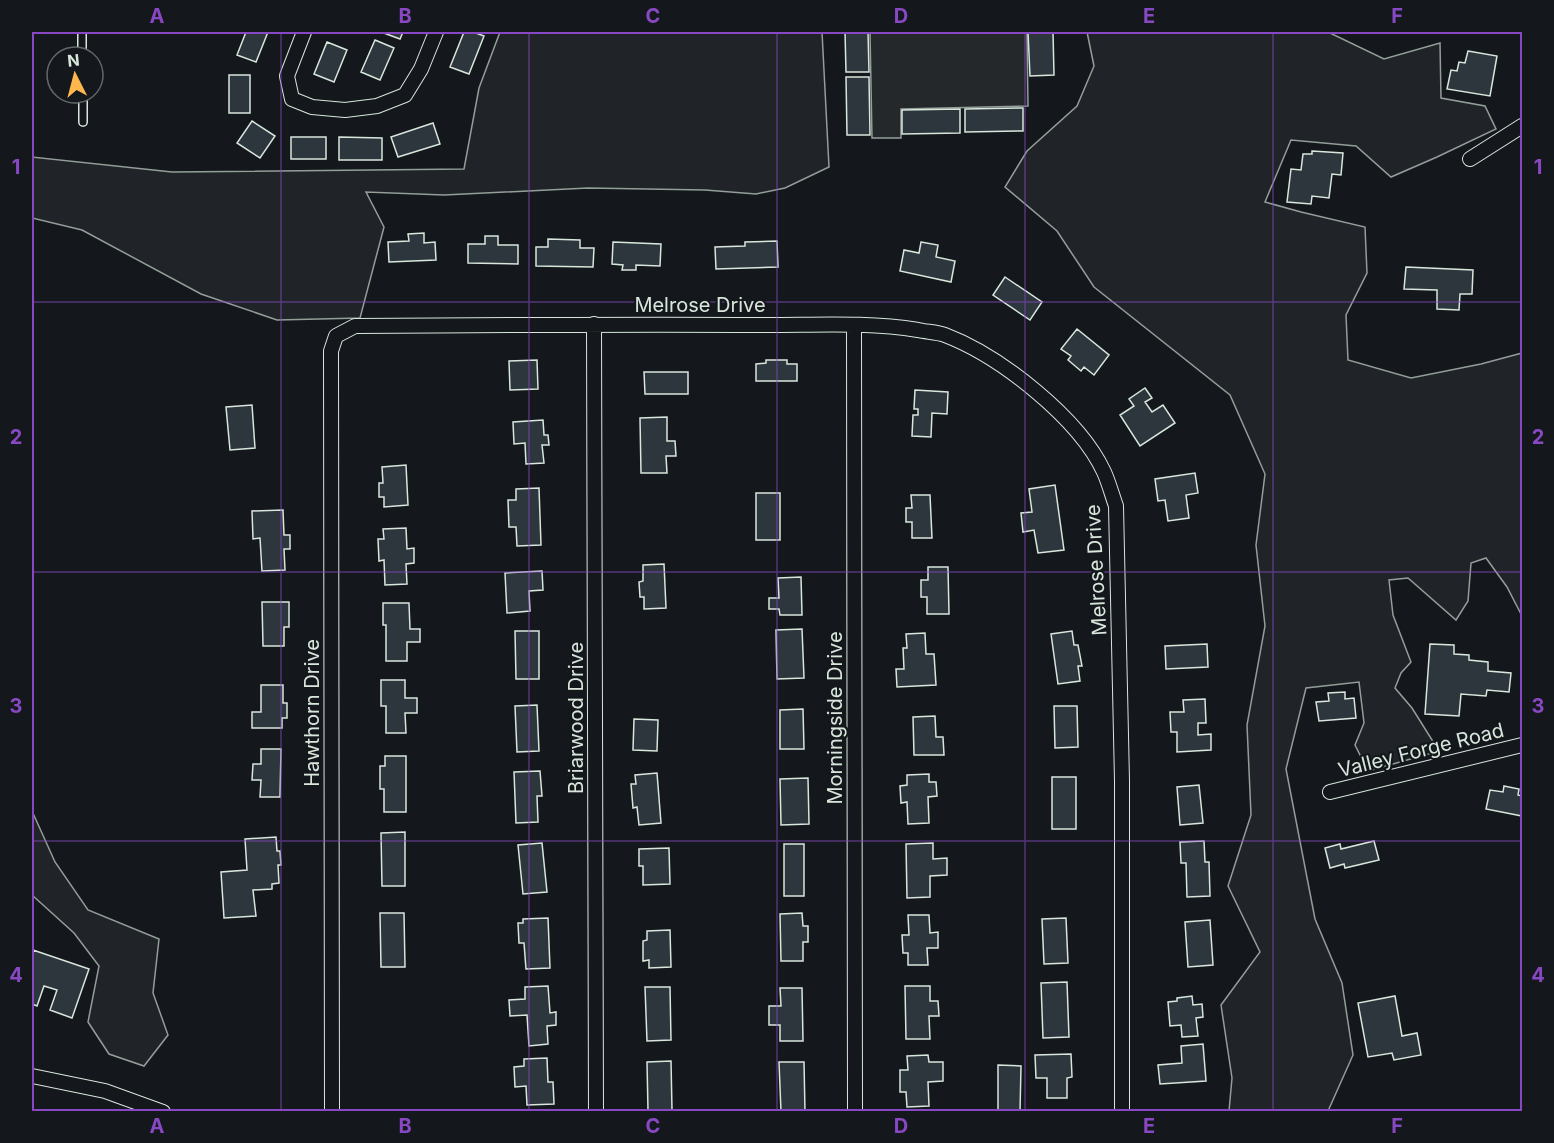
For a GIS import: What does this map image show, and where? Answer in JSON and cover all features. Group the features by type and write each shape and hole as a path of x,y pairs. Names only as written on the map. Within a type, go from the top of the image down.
{"street":[{"path":"304,32 287,76 292,99 312,107 345,110 377,106 405,95 421,69 436,32"},
{"path":"1470,159 1522,126"},
{"name":"Melrose Drive","path":"355,327 594,324 900,327 942,334 972,347 997,362 1056,409 1082,438 1103,471 1116,506 1122,781 1122,1112"},
{"name":"Briarwood Drive","path":"594,324 596,1112"},
{"name":"Morningside Drive","path":"854,325 855,1112"},
{"name":"Hawthorn Drive","path":"332,1112 331,351 336,336 355,327"},
{"name":"Valley Forge Road","path":"1330,792 1522,745"},
{"path":"32,1076 105,1091 163,1112"}],"lane":[{"path":"83,105 83,122"}],"shaded area":[{"path":"500,32 822,32 829,167 785,188 756,194 705,190 588,188 444,195 366,192 384,227 360,318 277,320 201,294 82,230 32,218 32,157 172,172 464,169 479,88"},
{"path":"870,32 1027,32 1028,106 901,109 901,138 872,138"},
{"path":"1087,32 1328,32 1384,59 1440,43 1441,98 1485,106 1496,129 1391,177 1356,146 1291,140 1265,202 1365,227 1367,273 1346,315 1348,360 1411,378 1522,353 1522,616 1507,587 1486,558 1471,563 1468,601 1456,620 1408,578 1389,580 1393,615 1411,662 1401,673 1395,688 1412,708 1439,751 1368,771 1355,745 1364,723 1359,682 1306,688 1286,769 1315,919 1342,983 1353,1055 1328,1111 1229,1111 1232,1078 1221,1005 1260,952 1228,886 1251,815 1247,725 1265,626 1256,545 1265,474 1230,395 1094,287 1057,231 1005,187 1027,151 1077,106 1094,66"},
{"path":"32,811 55,862 88,910 159,939 153,993 168,1035 144,1066 109,1054 88,1022 99,966 74,933 32,895"}],"building":[{"path":"246,32 268,32 256,62 237,55"},
{"path":"381,32 403,32 400,39"},
{"path":"464,32 484,36 469,74 450,67"},
{"path":"845,32 868,32 869,72 846,72"},
{"path":"1028,32 1053,32 1054,75 1030,76"},
{"path":"375,40 394,48 380,80 361,72"},
{"path":"327,42 347,50 334,82 314,74"},
{"path":"1468,51 1497,56 1490,96 1447,89 1451,70 1457,71 1459,62 1465,63"},
{"path":"229,75 250,75 250,113 229,113"},
{"path":"846,77 869,77 870,135 847,135"},
{"path":"1023,108 1023,131 965,132 965,109"},
{"path":"960,109 960,133 902,134 902,110"},
{"path":"252,121 275,136 260,158 237,143"},
{"path":"433,123 440,144 398,157 391,137"},
{"path":"291,137 326,137 326,159 291,159"},
{"path":"339,137 382,138 382,160 339,160"},
{"path":"1312,151 1343,153 1341,175 1332,174 1329,198 1312,196 1311,204 1287,202 1291,169 1301,170 1303,154 1312,154"},
{"path":"424,233 424,243 435,242 436,260 389,262 388,242 409,241 408,234"},
{"path":"485,236 498,236 498,245 518,245 518,264 468,263 468,244 485,244"},
{"path":"548,239 580,240 580,248 594,248 593,267 536,266 536,247 548,247"},
{"path":"777,241 778,267 716,269 715,247 745,246 745,242"},
{"path":"613,242 661,244 660,266 636,265 636,270 622,270 623,265 612,264"},
{"path":"921,242 938,245 936,257 955,261 951,282 900,271 904,250 919,253"},
{"path":"1406,267 1473,270 1472,294 1460,294 1459,310 1437,309 1437,290 1404,289"},
{"path":"1005,277 1042,302 1030,320 993,295"},
{"path":"1077,329 1109,355 1094,375 1084,367 1081,371 1068,360 1071,356 1061,349"},
{"path":"537,360 538,389 510,390 509,361"},
{"path":"766,360 787,360 787,364 797,364 797,381 756,381 756,364 766,363"},
{"path":"644,372 688,372 688,394 645,394"},
{"path":"1145,388 1152,398 1145,402 1152,412 1163,405 1175,423 1140,446 1120,415 1134,406 1129,399"},
{"path":"915,390 948,392 947,414 932,413 931,437 912,436 913,415 918,415 918,409 914,409"},
{"path":"252,405 255,448 230,450 226,407"},
{"path":"667,417 667,441 675,441 676,456 666,456 667,473 641,473 640,418"},
{"path":"543,420 544,435 548,435 549,445 542,445 544,463 526,464 525,443 514,444 513,422"},
{"path":"406,465 408,505 384,507 384,497 379,497 379,483 383,483 382,467"},
{"path":"1195,473 1198,493 1186,495 1189,518 1168,521 1165,500 1158,501 1155,479"},
{"path":"1055,485 1064,550 1038,553 1034,530 1023,532 1021,513 1032,512 1029,489"},
{"path":"539,488 541,545 517,546 516,527 509,527 508,500 516,500 516,489"},
{"path":"756,493 780,493 780,540 756,540"},
{"path":"911,495 930,495 932,538 912,538 912,522 906,522 906,508 912,508"},
{"path":"283,510 284,535 290,535 290,549 284,549 285,570 262,571 260,538 253,539 252,511"},
{"path":"406,528 407,549 414,548 414,563 406,564 407,584 385,585 384,560 379,561 378,539 384,539 383,529"},
{"path":"664,564 666,608 644,609 644,597 640,597 639,582 643,581 643,565"},
{"path":"928,567 948,567 949,614 927,614 927,597 921,597 921,580 928,580"},
{"path":"542,571 543,590 529,591 530,611 507,613 505,573"},
{"path":"801,577 802,615 780,615 779,609 769,609 769,598 779,598 778,578"},
{"path":"262,602 289,602 289,627 284,627 284,646 263,646"},
{"path":"383,603 409,603 410,629 420,629 420,642 407,642 407,661 386,661 386,625 383,625"},
{"path":"802,629 804,678 777,679 776,630"},
{"path":"515,631 539,631 539,679 516,679"},
{"path":"1072,631 1074,645 1078,645 1082,666 1078,666 1080,681 1058,684 1051,634"},
{"path":"925,633 926,654 934,654 936,685 897,687 896,669 904,669 903,648 907,648 906,634"},
{"path":"1207,644 1208,667 1166,669 1165,646"},
{"path":"1430,644 1454,645 1454,654 1469,655 1469,660 1488,662 1488,671 1511,673 1509,692 1487,690 1486,696 1461,694 1459,716 1425,714"},
{"path":"381,680 405,680 405,698 417,698 417,713 405,713 406,733 386,733 386,706 381,706"},
{"path":"261,685 283,685 283,703 287,703 287,718 282,718 282,728 252,728 252,712 261,712"},
{"path":"1345,692 1345,699 1354,698 1356,718 1319,721 1316,702 1329,701 1328,693"},
{"path":"1205,699 1206,723 1198,723 1198,735 1211,734 1211,750 1177,752 1177,732 1171,732 1170,712 1184,712 1183,700"},
{"path":"537,705 539,751 517,752 515,706"},
{"path":"1054,706 1077,706 1078,747 1055,748"},
{"path":"803,709 804,749 780,749 780,710"},
{"path":"935,716 936,737 943,737 944,755 914,755 913,717"},
{"path":"634,719 658,720 657,751 633,750"},
{"path":"261,749 281,749 280,797 260,797 261,780 252,780 253,764 261,764"},
{"path":"385,756 406,756 406,812 384,812 384,789 380,789 380,766 385,766"},
{"path":"540,771 542,796 537,796 538,822 516,823 514,772"},
{"path":"657,773 661,823 639,825 637,807 633,808 631,784 636,784 635,775"},
{"path":"929,774 929,782 936,782 937,796 928,797 929,823 908,824 907,802 901,803 900,786 907,785 907,775"},
{"path":"1052,777 1076,777 1076,829 1052,829"},
{"path":"808,778 809,824 781,825 780,779"},
{"path":"1199,785 1203,823 1180,825 1177,787"},
{"path":"1504,786 1519,789 1518,795 1522,796 1522,816 1486,809 1490,790 1503,792"},
{"path":"405,832 405,886 382,886 381,833"},
{"path":"276,837 281,865 278,865 279,883 272,884 272,889 253,890 256,916 224,918 221,872 247,870 245,839"},
{"path":"1204,841 1205,862 1209,862 1210,896 1187,897 1186,863 1181,863 1180,842"},
{"path":"1374,841 1379,860 1345,868 1344,864 1330,868 1325,848 1340,844 1341,849"},
{"path":"542,843 547,892 523,894 518,845"},
{"path":"933,843 933,859 947,858 947,875 930,876 930,897 907,898 906,844"},
{"path":"784,844 804,844 804,896 784,896"},
{"path":"669,848 670,884 643,885 643,866 639,866 639,849"},
{"path":"380,913 404,913 405,967 381,967"},
{"path":"802,913 803,926 808,926 808,942 803,942 803,961 781,961 780,914"},
{"path":"908,915 929,915 930,933 938,932 938,948 927,948 928,965 908,965 908,953 903,953 902,935 909,935"},
{"path":"548,918 550,968 526,969 524,943 519,943 518,923 523,923 523,919"},
{"path":"1066,918 1068,963 1044,964 1042,919"},
{"path":"1210,920 1213,965 1188,967 1185,922"},
{"path":"670,930 671,967 649,968 649,960 643,961 643,941 647,940 647,931"},
{"path":"33,950 89,969 72,1018 50,1010 57,990 44,986 37,1006 32,1004"},
{"path":"1067,982 1069,1037 1043,1038 1041,983"},
{"path":"548,986 550,1013 556,1012 556,1025 547,1026 548,1044 529,1046 527,1015 510,1016 509,1000 525,999 525,987"},
{"path":"905,986 930,986 930,1001 938,1001 939,1016 929,1016 930,1039 906,1039"},
{"path":"645,987 670,987 671,1040 647,1041"},
{"path":"780,988 802,988 803,1041 780,1041 780,1025 769,1025 769,1006 781,1006"},
{"path":"1192,996 1193,1005 1202,1004 1203,1017 1196,1018 1198,1036 1182,1037 1181,1025 1170,1026 1168,1002"},
{"path":"1395,996 1402,1036 1417,1033 1421,1055 1394,1060 1392,1053 1368,1057 1358,1003"},
{"path":"1203,1044 1206,1081 1160,1084 1158,1065 1182,1063 1181,1046"},
{"path":"1071,1054 1072,1077 1067,1078 1067,1098 1047,1098 1047,1078 1036,1078 1035,1055"},
{"path":"928,1055 929,1062 943,1062 943,1081 928,1082 929,1106 907,1107 906,1092 900,1092 900,1070 908,1070 907,1056"},
{"path":"547,1058 548,1082 553,1082 554,1104 527,1105 526,1086 515,1087 514,1067 524,1066 524,1059"},
{"path":"671,1061 672,1110 648,1110 647,1062"},
{"path":"779,1062 804,1062 805,1112 781,1112"},
{"path":"998,1065 1021,1066 1020,1112 998,1112"}]}
